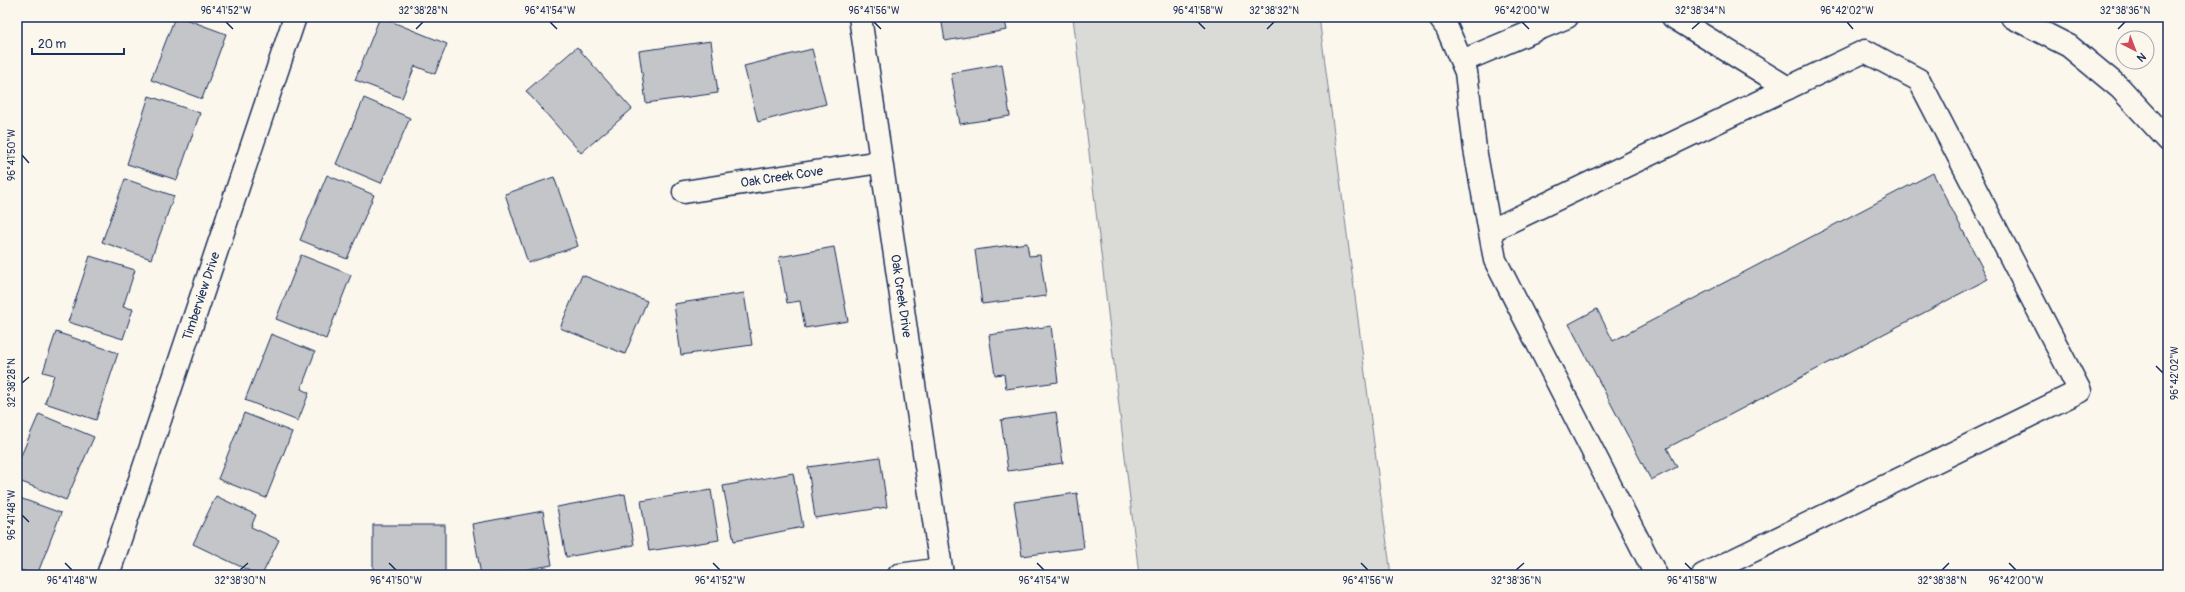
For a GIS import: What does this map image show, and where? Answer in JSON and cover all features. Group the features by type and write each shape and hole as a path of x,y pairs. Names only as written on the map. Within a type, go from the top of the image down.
{"street":[{"name":"Timberview Drive","path":"108,575 295,17"},
{"name":"Oak Creek Drive","path":"860,17 880,162 942,572"},
{"path":"1440,17 1447,28 1466,72 1475,149 1495,260 1656,575"},
{"path":"1462,61 1567,17"},
{"path":"1673,17 1788,88"},
{"path":"2012,17 2069,46 2120,88 2168,140"},
{"path":"1490,231 1865,51 1919,80 2080,391 1703,575"},
{"name":"Oak Creek Cove","path":"684,192 880,162"},
{"path":"899,575 942,572"}],"shaded area":[{"path":"1073,17 1319,17 1391,575 1139,575"}],"building":[{"path":"175,17 180,17 226,34 202,99 151,80"},
{"path":"380,17 447,44 435,74 415,66 402,98 355,80"},
{"path":"424,17 436,17 435,20"},
{"path":"941,17 1004,17 1007,30 945,41"},
{"path":"711,41 718,93 646,103 639,51"},
{"path":"577,47 632,109 581,153 526,91"},
{"path":"812,49 826,104 758,122 744,66"},
{"path":"1002,64 1010,116 960,124 951,73"},
{"path":"149,96 200,113 177,180 127,164"},
{"path":"364,98 410,118 381,183 336,164"},
{"path":"1933,173 1988,279 1667,448 1677,467 1651,480 1569,324 1597,309 1613,341"},
{"path":"327,175 374,195 347,259 300,240"},
{"path":"554,177 578,246 528,263 505,194"},
{"path":"125,179 174,196 151,259 102,242"},
{"path":"1027,243 1029,256 1040,255 1046,296 982,304 975,250"},
{"path":"834,247 848,321 805,328 800,301 787,303 779,257"},
{"path":"301,255 351,275 326,339 276,319"},
{"path":"90,256 135,270 123,307 133,309 123,339 68,322"},
{"path":"582,275 647,301 625,354 560,328"},
{"path":"744,293 752,345 681,355 674,304"},
{"path":"1051,326 1058,382 1006,389 1004,374 995,375 989,335"},
{"path":"56,332 118,353 96,420 45,403 54,375 43,372"},
{"path":"271,334 315,352 301,389 309,393 298,421 245,400"},
{"path":"1056,412 1063,463 1008,471 1001,420"},
{"path":"244,413 292,432 266,498 218,479"},
{"path":"39,414 94,437 66,500 17,480 17,465"},
{"path":"880,457 887,507 815,518 808,467"},
{"path":"793,473 803,527 734,541 723,486"},
{"path":"711,490 719,540 649,551 641,501"},
{"path":"1077,493 1084,548 1022,556 1014,502"},
{"path":"625,494 634,545 566,557 557,507"},
{"path":"216,496 256,515 251,527 279,540 262,575 258,575 193,544"},
{"path":"17,497 61,513 37,575 17,569"},
{"path":"543,511 552,565 494,575 481,575 472,524"},
{"path":"373,525 445,525 445,575 373,575"}]}
